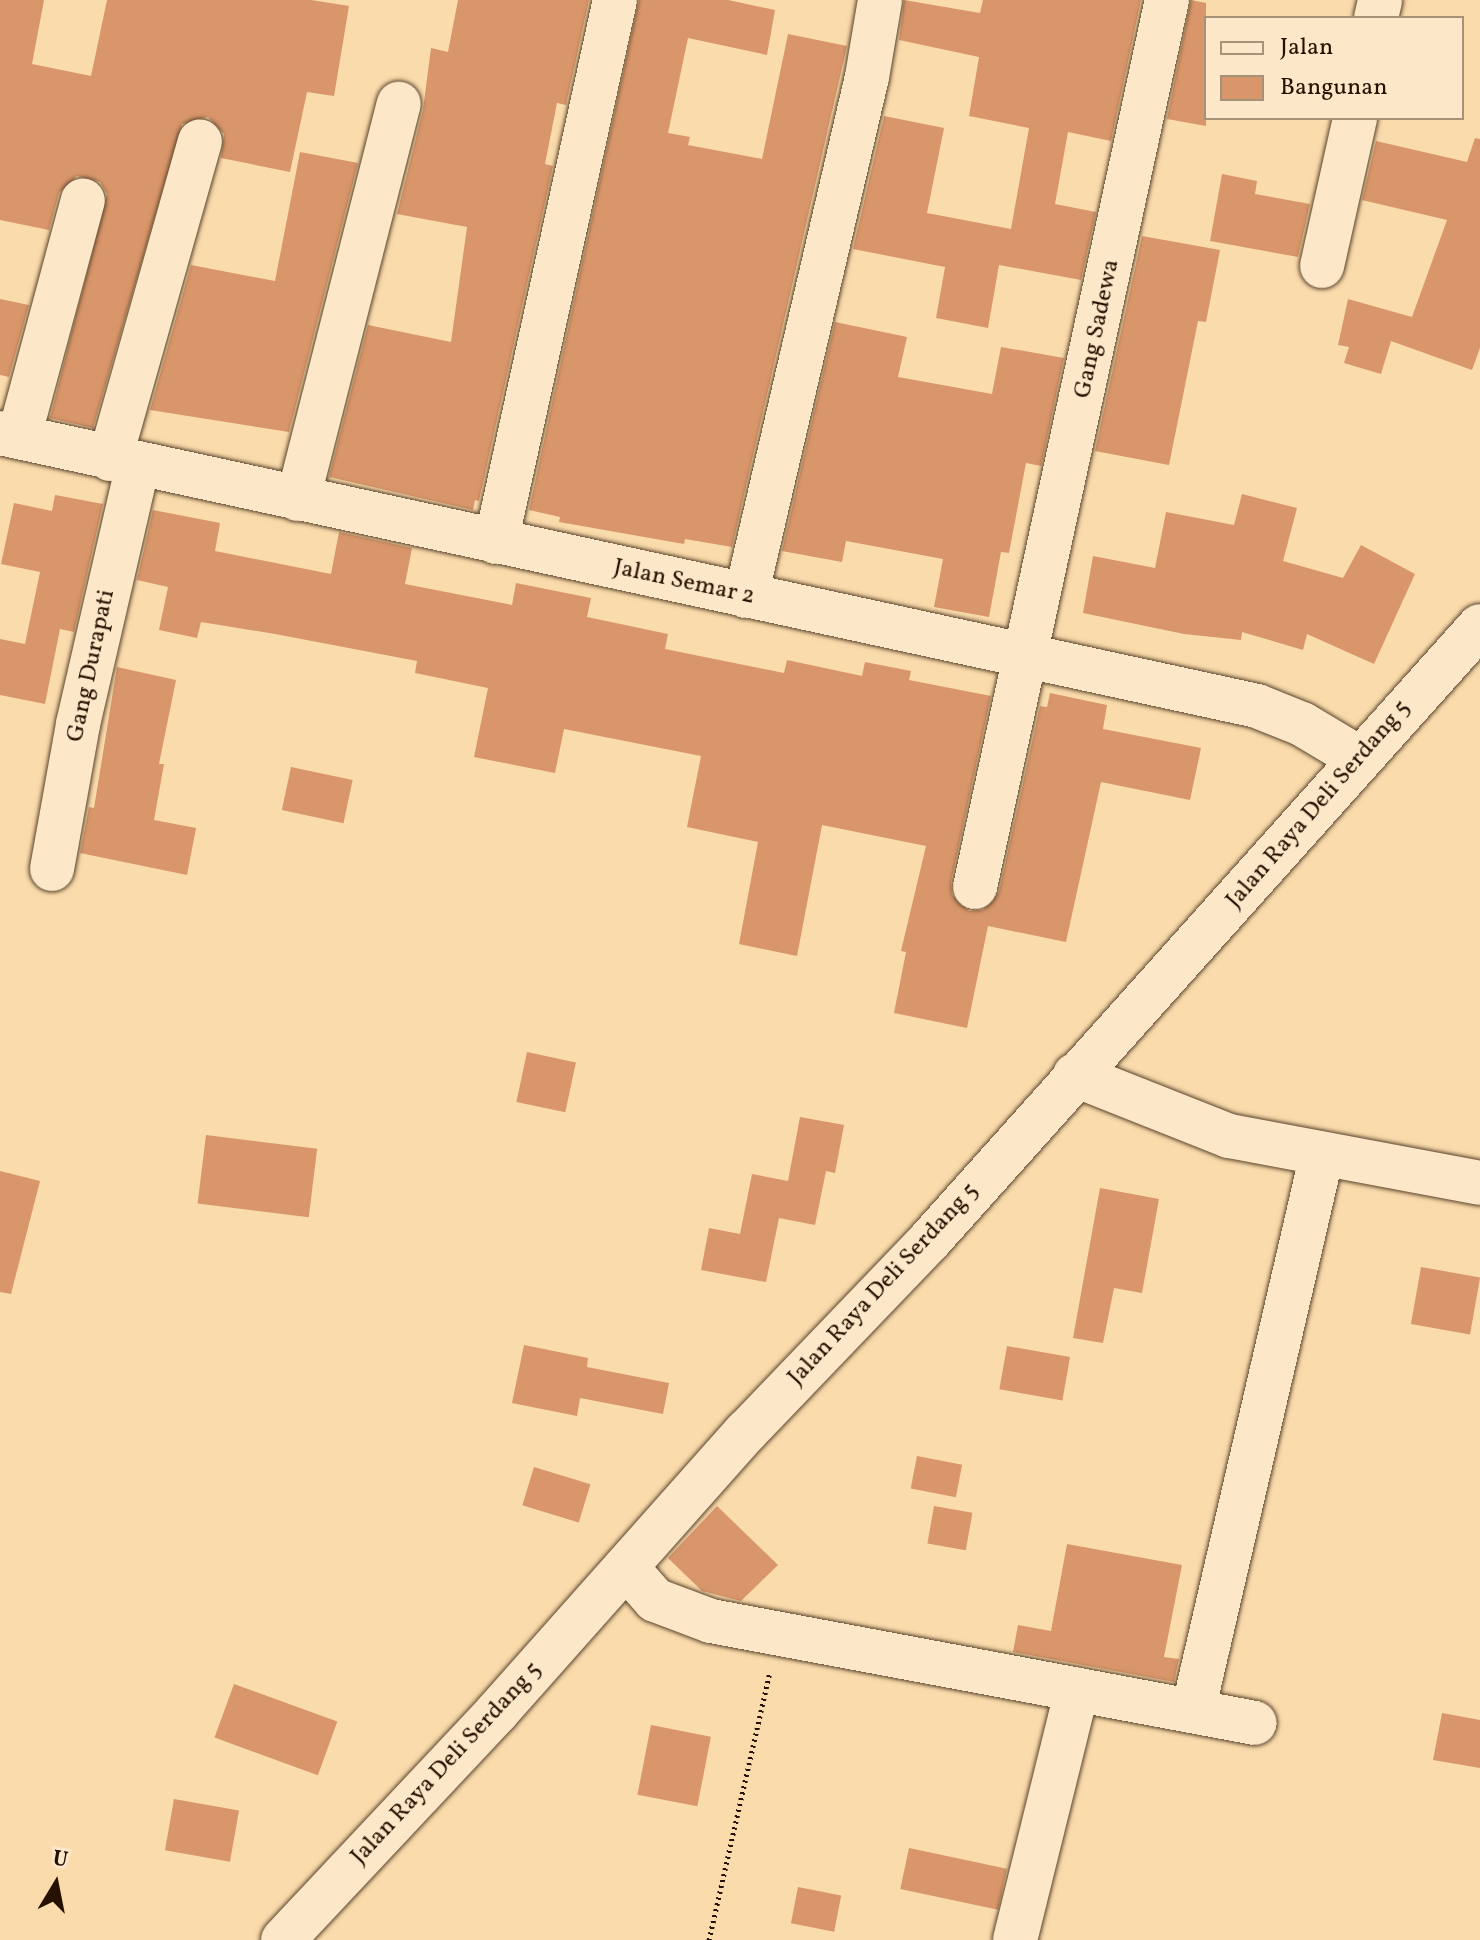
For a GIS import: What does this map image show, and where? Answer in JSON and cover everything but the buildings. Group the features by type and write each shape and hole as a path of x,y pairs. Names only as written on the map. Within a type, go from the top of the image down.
{"street":[{"path":"496,542 615,0"},
{"path":"746,596 867,77 880,0"},
{"name":"Gang Sadewa","path":"975,887 1167,0"},
{"path":"298,499 399,104"},
{"path":"1322,266 1355,120"},
{"name":"Gang Durapati","path":"52,869 124,462 200,141"},
{"path":"9,435 83,200"},
{"name":"Jalan Semar 2","path":"9,435 1257,706 1302,724 1354,755"},
{"name":"Jalan Raya Deli Serdang 5","path":"283,1940 746,1432 930,1240 1075,1075 1168,978 1354,755 1480,626"},
{"path":"1075,1075 1229,1136 1480,1183"},
{"path":"1193,1711 1322,1154"},
{"path":"626,1567 655,1600 686,1614 778,1636 1255,1723"},
{"path":"1015,1940 1077,1690"}],"path":[{"path":"709,1940 778,1636"}]}
